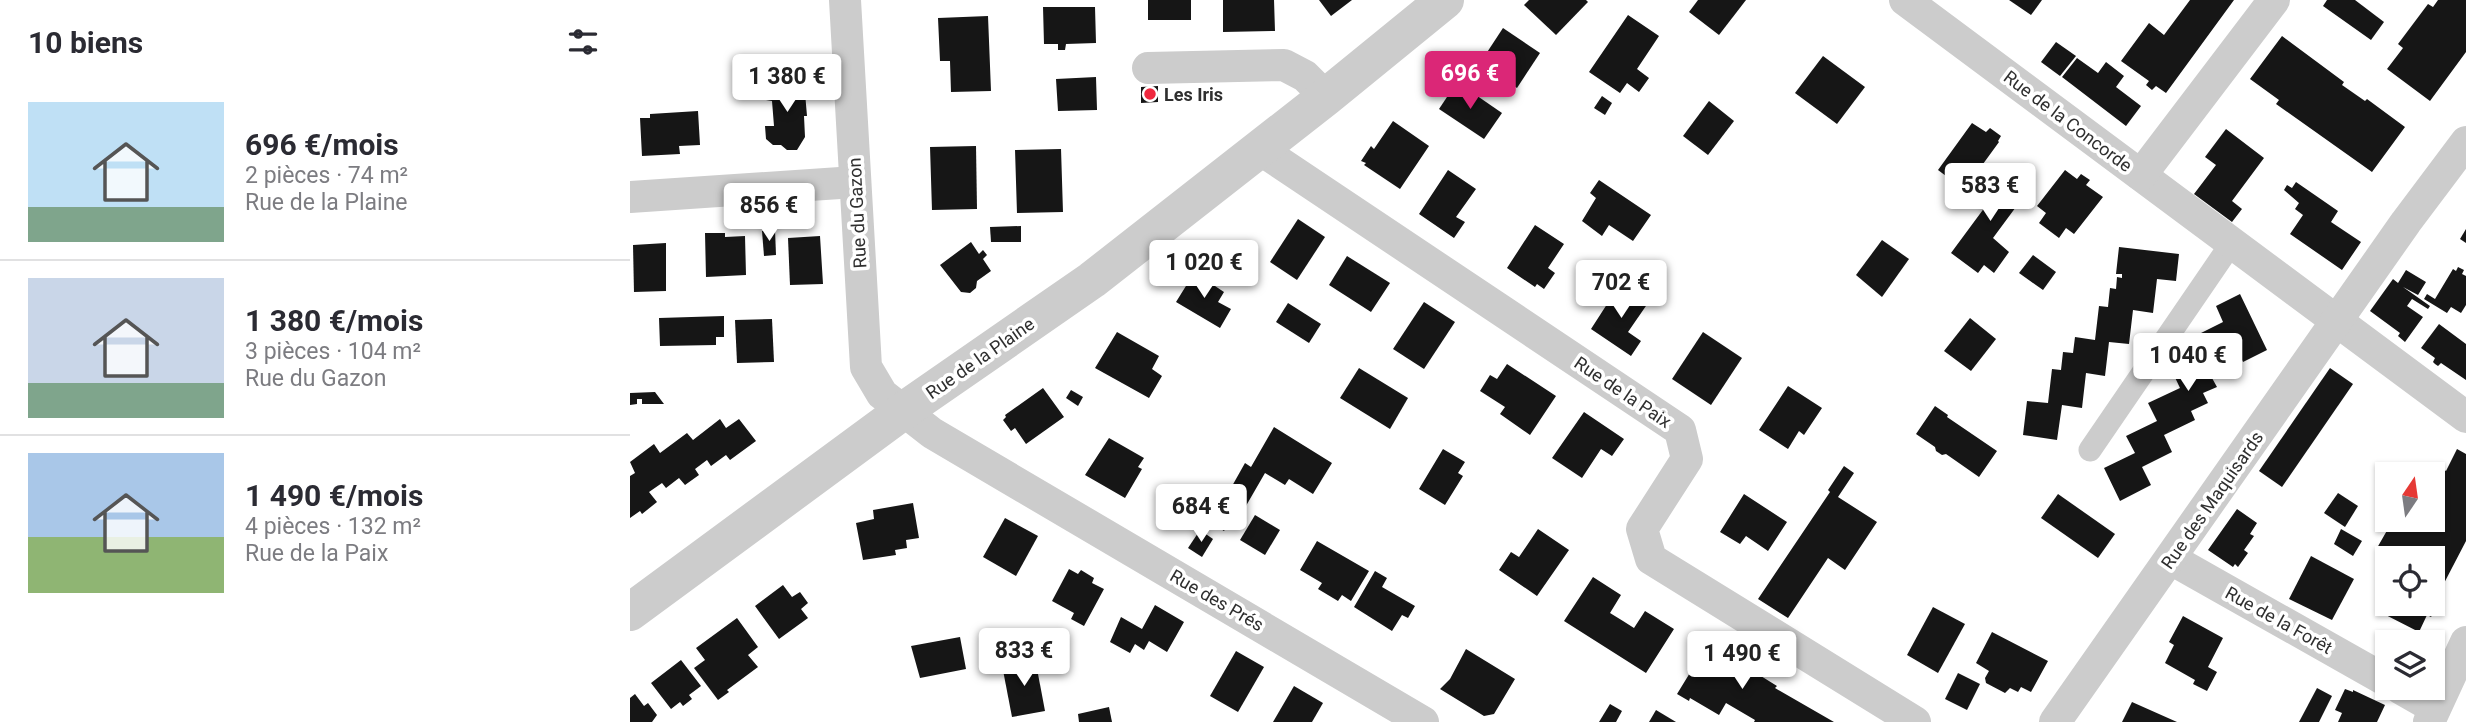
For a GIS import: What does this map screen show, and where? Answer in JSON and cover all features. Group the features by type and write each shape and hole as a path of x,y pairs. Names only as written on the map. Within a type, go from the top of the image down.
{"street":[{"name":"Rue du Gazon","path":"845,0 866,367 881,394 903,411"},
{"name":"Rue de la Plaine","path":"635,598 1092,280 1445,0"},
{"name":"Rue de la Concorde","path":"1905,0 2466,416"},
{"path":"2141,175 2274,0"},
{"path":"1148,68 1284,65 1306,76 1326,97"},
{"name":"Rue des Maquisards","path":"2055,722 2406,222 2466,142"},
{"name":"Rue de la Paix","path":"1258,148 1680,430 1686,459 1642,529 1651,559 1915,722"},
{"path":"630,197 855,182"},
{"path":"2090,450 2231,244"},
{"name":"Rue des Prés","path":"903,411 932,433 1423,722"},
{"name":"Rue de la Forêt","path":"2171,559 2375,674"},
{"path":"2414,700 2432,715 2466,642"}],"building":[{"path":"1148,0 1191,0 1191,20 1148,20"},
{"path":"1223,0 1274,0 1275,31 1223,32"},
{"path":"1319,0 1352,0 1331,16"},
{"path":"1529,0 1588,2 1556,35 1524,5"},
{"path":"1698,0 1746,0 1719,35 1689,12"},
{"path":"2009,0 2042,0 2031,15"},
{"path":"2190,0 2234,0 2166,93 2156,86 2152,90 2146,85 2149,81 2121,61 2149,23 2164,35"},
{"path":"2327,0 2355,0 2384,22 2371,40 2323,6"},
{"path":"2438,0 2466,0 2466,52 2430,101 2387,69 2403,48 2398,44 2428,4 2433,7"},
{"path":"1043,7 1095,7 1096,43 1066,44 1065,50 1058,50 1058,44 1044,44"},
{"path":"1628,15 1659,36 1637,69 1649,78 1639,92 1627,83 1620,93 1589,72"},
{"path":"988,16 991,91 951,92 950,61 940,61 938,18"},
{"path":"1503,28 1540,53 1517,88 1480,63"},
{"path":"2282,36 2344,82 2342,85 2365,101 2367,99 2405,127 2372,172 2276,104 2279,100 2250,79"},
{"path":"2056,42 2076,56 2060,76 2041,62"},
{"path":"1823,56 1865,87 1837,124 1795,93"},
{"path":"2077,58 2098,73 2106,62 2124,76 2116,87 2141,106 2126,126 2062,77"},
{"path":"1096,77 1097,110 1058,111 1056,79"},
{"path":"804,81 807,116 804,116 805,137 797,150 773,145 766,139 765,126 774,126 772,101 766,100 765,85 769,82"},
{"path":"1457,82 1502,113 1484,139 1439,109"},
{"name":"Les Iris","path":"1158,86 1158,102 1141,103 1141,87"},
{"path":"1602,96 1612,103 1605,115 1594,108"},
{"path":"1709,101 1734,121 1708,155 1683,136"},
{"path":"698,111 700,145 679,146 680,154 642,156 640,118 650,118 650,114"},
{"path":"1393,121 1429,146 1400,189 1361,161 1371,146 1374,149"},
{"path":"1972,123 1986,132 1990,128 2001,136 1967,186 1948,172 1946,176 1938,170"},
{"path":"2226,129 2264,158 2232,201 2242,209 2232,222 2194,194 2216,165 2205,157"},
{"path":"976,146 977,209 932,210 930,147"},
{"path":"1061,149 1063,212 1017,213 1015,150"},
{"path":"1996,169 2008,178 2014,170 2020,176 2015,183 2027,192 1993,238 2009,252 1994,273 1984,265 1978,273 1951,253 1985,207 1973,199"},
{"path":"1448,170 1476,189 1456,217 1465,222 1454,238 1419,214"},
{"path":"2065,170 2077,179 2081,174 2090,180 2086,185 2103,197 2074,234 2066,228 2059,238 2039,223 2046,213 2037,206"},
{"path":"1599,180 1651,215 1633,241 1609,225 1602,236 1582,221 1596,198 1590,193"},
{"path":"2296,182 2338,211 2331,222 2361,242 2342,270 2290,234 2303,215 2295,209 2299,203 2284,190 2287,185 2292,188"},
{"path":"1298,219 1325,237 1297,280 1270,262"},
{"path":"1535,225 1564,244 1548,268 1555,273 1544,289 1537,284 1535,287 1507,268"},
{"path":"1021,226 1021,242 991,242 990,227"},
{"path":"2466,229 2466,243 2460,239"},
{"path":"775,230 776,255 764,256 762,231"},
{"path":"705,233 725,233 725,237 745,236 746,275 706,277"},
{"path":"820,236 823,284 790,285 788,238"},
{"path":"1235,240 1258,254 1244,276 1221,261"},
{"path":"1882,240 1909,259 1882,297 1856,275"},
{"path":"971,242 979,254 983,250 987,255 983,259 991,271 977,281 976,288 970,293 961,292 940,265"},
{"path":"666,243 666,291 634,292 633,245"},
{"path":"2119,247 2179,254 2176,281 2157,279 2153,313 2133,310 2129,344 2109,342 2105,376 2086,373 2082,408 2062,405 2057,440 2023,435 2027,401 2048,403 2052,369 2061,370 2063,352 2073,353 2075,337 2095,340 2099,306 2108,307 2110,288 2116,289 2117,277 2122,278 2122,274 2116,274"},
{"path":"2033,255 2056,272 2043,290 2019,273"},
{"path":"1347,256 1390,283 1371,312 1329,285"},
{"path":"2458,267 2464,270 2462,274 2466,276 2466,305 2461,313 2451,307 2447,313 2424,299 2427,294 2435,299 2453,269 2456,271"},
{"path":"2406,270 2426,282 2418,295 2403,287 2430,306 2428,309 2412,299 2407,306 2423,317 2405,342 2398,336 2400,333 2370,311 2393,279 2398,283"},
{"path":"1194,273 1209,282 1211,277 1218,282 1215,286 1224,292 1218,302 1231,309 1220,328 1176,302"},
{"path":"1620,284 1648,303 1628,332 1641,341 1631,356 1591,329"},
{"path":"2240,294 2267,350 2243,362 2239,354 2225,361 2229,370 2212,378 2217,387 2203,393 2208,403 2191,411 2195,420 2164,435 2172,452 2142,467 2151,485 2120,501 2104,468 2135,453 2126,436 2157,421 2148,403 2180,388 2171,369 2201,354 2193,337 2223,322 2216,306"},
{"path":"1424,302 1455,322 1424,369 1393,349"},
{"path":"1288,303 1321,324 1309,343 1276,322"},
{"path":"724,316 724,337 716,337 716,345 660,346 659,318"},
{"path":"1970,318 1996,339 1971,371 1944,351"},
{"path":"772,319 774,362 737,363 735,320"},
{"path":"2439,324 2466,344 2466,380 2441,363 2438,366 2435,364 2435,358 2421,348"},
{"path":"1117,332 1159,356 1152,369 1162,376 1149,398 1095,368"},
{"path":"1703,332 1742,358 1711,405 1672,379"},
{"path":"1507,364 1556,396 1530,435 1500,414 1505,407 1480,391 1490,375 1497,379"},
{"path":"1359,368 1408,398 1390,429 1340,398"},
{"path":"2330,368 2353,384 2282,487 2259,471"},
{"path":"1788,386 1822,408 1804,435 1799,431 1788,449 1759,430"},
{"path":"1043,388 1064,417 1026,444 1015,428 1011,431 1003,420 1005,415"},
{"path":"1071,390 1083,397 1078,406 1066,398"},
{"path":"655,392 664,404 642,404 642,399 637,399 637,404 630,405 630,393"},
{"path":"1935,406 1997,451 1979,477 1946,454 1942,455 1936,451 1935,447 1916,434"},
{"path":"1584,412 1624,439 1612,456 1601,449 1582,478 1552,458"},
{"path":"720,419 726,428 739,419 756,441 730,460 726,455 711,466 707,460 695,469 699,475 685,485 679,478 666,488 662,483 649,492 657,502 642,514 640,511 630,518 630,476 635,473 630,462 654,444 660,453 687,433 693,440"},
{"path":"1274,427 1332,463 1313,494 1289,479 1285,485 1265,473 1239,518 1234,514 1224,531 1195,513 1212,486 1227,495 1245,463 1251,467"},
{"path":"1109,438 1144,458 1138,467 1142,469 1125,498 1085,475"},
{"path":"1443,449 1465,462 1458,473 1463,476 1445,505 1419,489"},
{"path":"2457,449 2466,454 2466,541 2445,581 2445,546 2378,546 2386,532 2445,532 2446,471"},
{"path":"1844,466 1854,473 1838,497 1877,522 1845,570 1828,558 1788,618 1758,599 1830,492 1828,490"},
{"path":"2338,493 2358,506 2345,527 2324,513"},
{"path":"1744,494 1787,522 1768,551 1746,536 1740,544 1720,532"},
{"path":"2058,494 2115,534 2098,558 2041,518"},
{"path":"913,503 919,538 906,540 907,548 895,550 896,555 863,560 856,523 874,519 873,510"},
{"path":"2237,509 2257,523 2250,534 2254,536 2244,550 2248,553 2238,567 2235,564 2233,567 2208,550"},
{"path":"1255,515 1280,530 1265,555 1240,540"},
{"path":"1005,518 1038,536 1016,576 983,557"},
{"path":"1538,529 1569,550 1537,596 1499,570 1511,552 1519,557"},
{"path":"2341,529 2362,541 2353,556 2334,544"},
{"path":"1200,530 1213,539 1202,557 1188,548"},
{"path":"1317,541 1369,571 1351,601 1342,595 1338,601 1318,589 1322,583 1300,570"},
{"path":"2311,556 2354,579 2332,620 2289,599"},
{"path":"1069,569 1078,574 1081,570 1094,578 1092,583 1104,589 1084,626 1071,619 1074,613 1052,601"},
{"path":"1375,571 1387,578 1382,587 1415,606 1408,618 1402,615 1392,631 1354,607"},
{"path":"1593,577 1621,595 1610,613 1634,628 1645,611 1674,629 1646,673 1564,621"},
{"path":"783,585 792,597 800,592 808,603 801,609 808,618 779,639 755,606"},
{"path":"1155,605 1184,622 1167,652 1149,641 1144,650 1135,644 1130,653 1110,642 1121,617 1142,629"},
{"path":"1933,607 1965,624 1938,673 1907,655"},
{"path":"2183,616 2223,638 2208,667 2217,672 2207,691 2193,684 2195,680 2165,663 2174,645 2169,642"},
{"path":"2388,616 2427,616 2420,630"},
{"path":"737,618 758,647 748,655 758,667 718,700 694,668 705,660 696,648"},
{"path":"1992,632 2048,661 2031,692 2021,687 2018,692 2010,688 2005,693 1986,683 1985,678 1989,671 1976,663"},
{"path":"960,637 966,669 920,678 911,646"},
{"path":"1707,645 1834,722 1754,722 1755,720 1726,703 1719,715 1690,698 1689,701 1677,694"},
{"path":"1466,649 1515,679 1494,714 1484,716 1440,689 1450,679"},
{"path":"1236,651 1264,667 1238,712 1210,696"},
{"path":"1035,658 1045,711 1012,717 1002,665"},
{"path":"681,660 701,686 689,695 692,699 683,706 680,702 671,709 651,683"},
{"path":"1958,673 1980,684 1967,710 1945,699"},
{"path":"1294,686 1323,703 1312,722 1273,722"},
{"path":"2317,688 2332,696 2319,722 2299,722"},
{"path":"2345,689 2385,705 2377,722 2338,722 2342,713 2335,710"},
{"path":"635,694 644,706 648,703 657,715 652,722 630,722 630,698"},
{"path":"2132,702 2177,722 2122,722"},
{"path":"1610,704 1622,711 1616,722 1599,722"},
{"path":"1109,707 1112,722 1079,722 1078,714"},
{"path":"1656,710 1676,722 1649,722"}],"place":[{"name":"Les Iris","path":"1150,94"}]}
